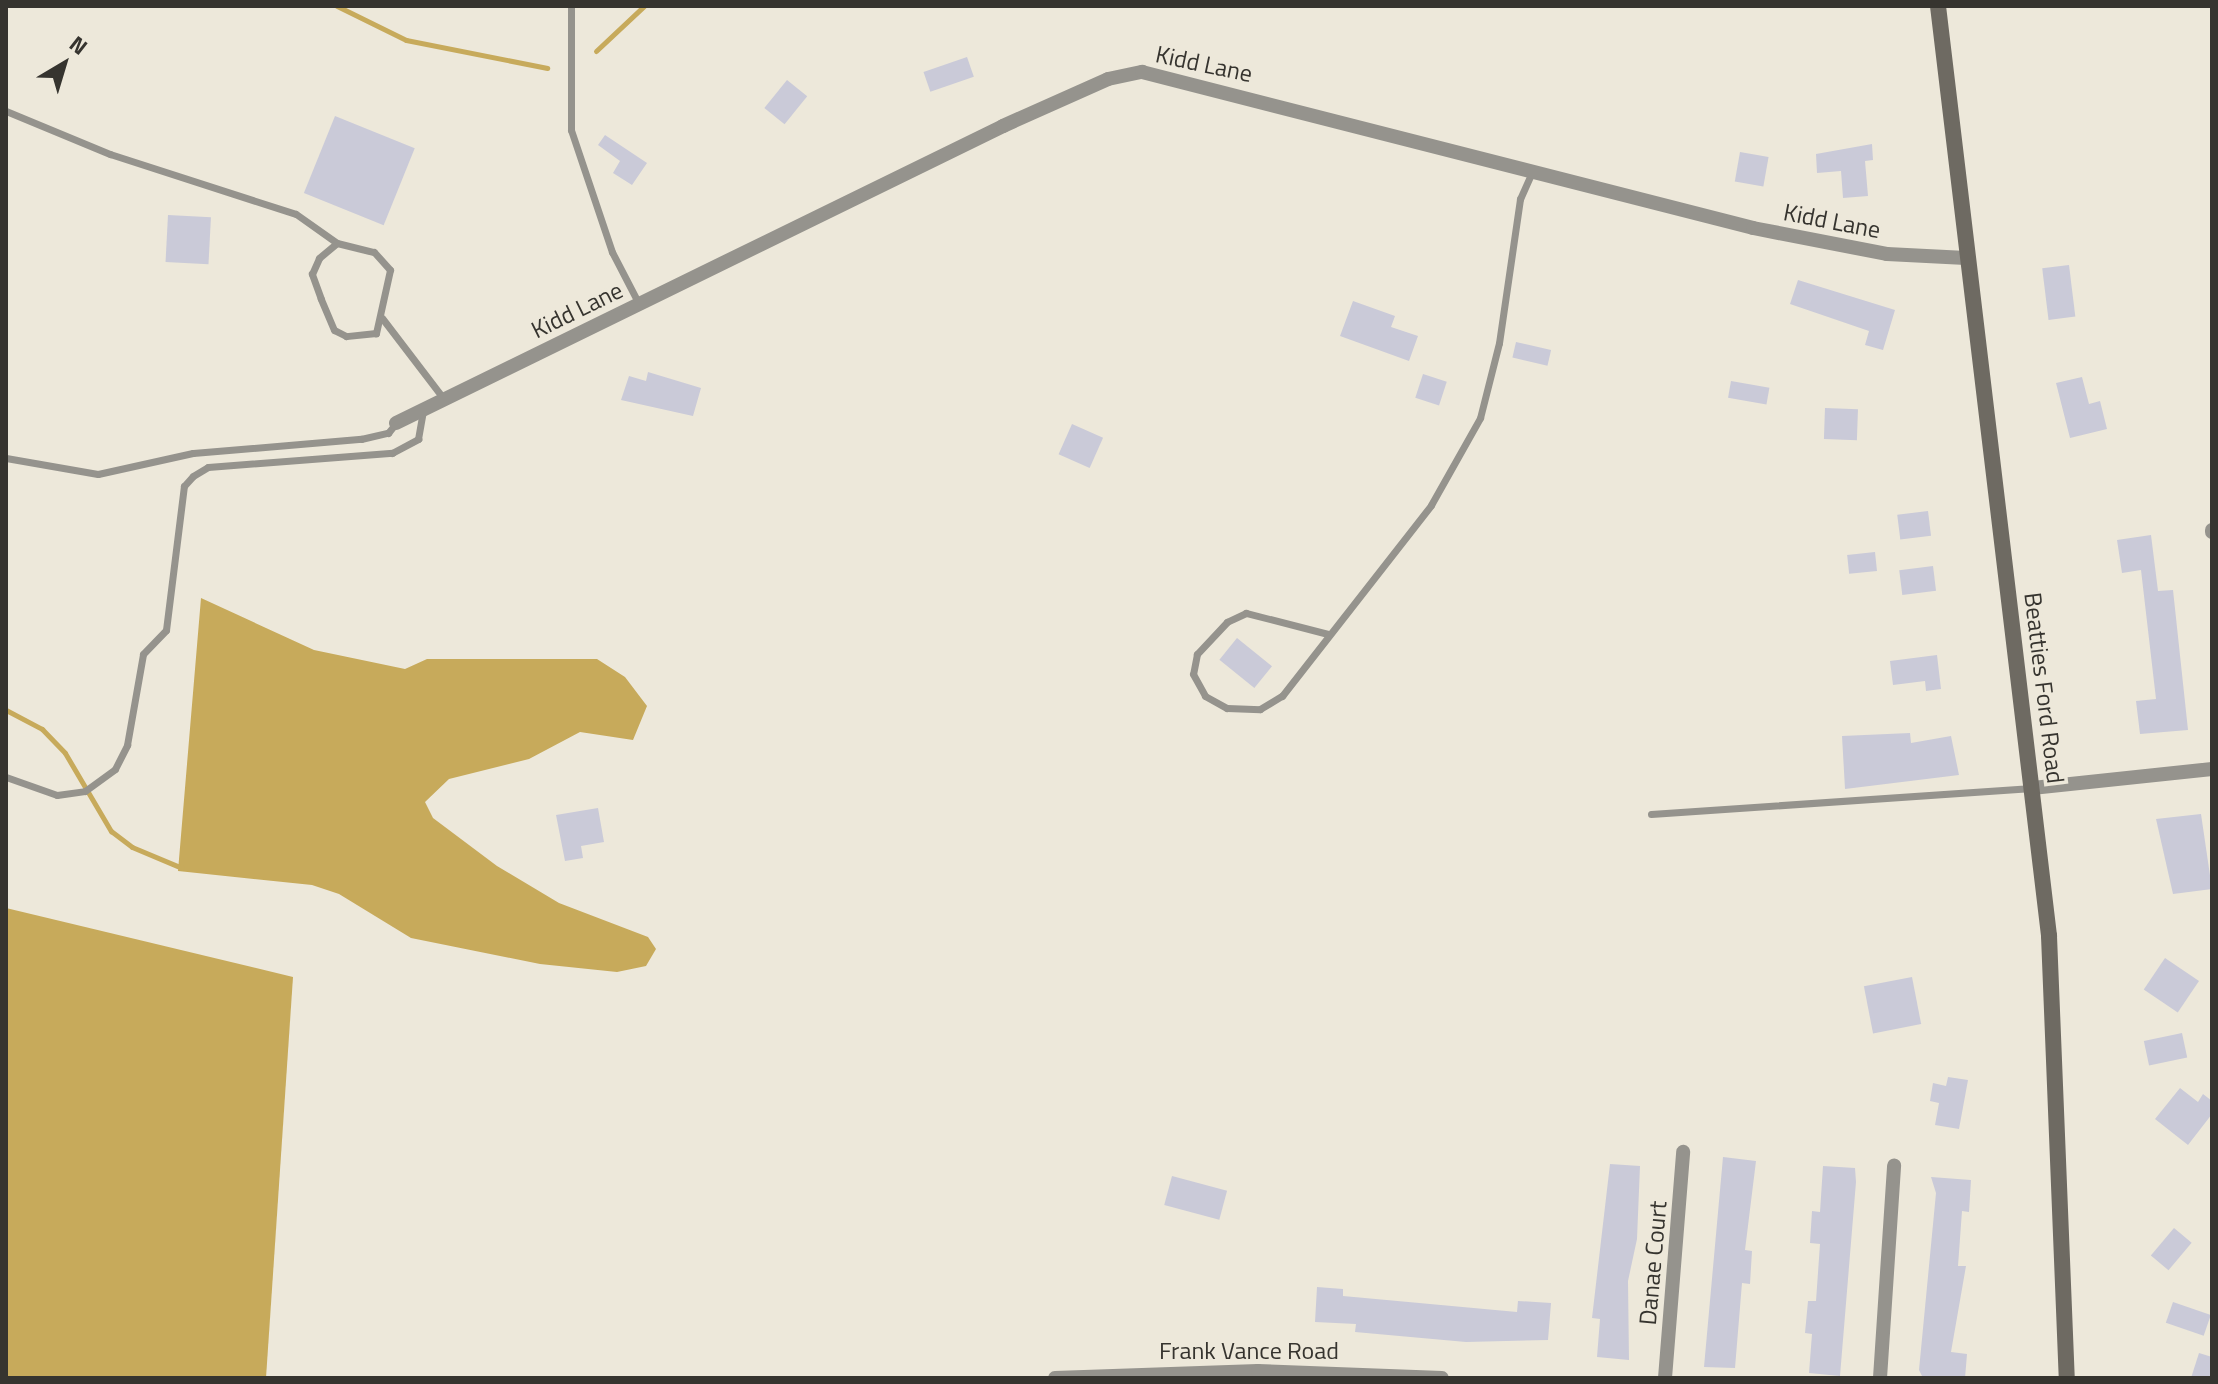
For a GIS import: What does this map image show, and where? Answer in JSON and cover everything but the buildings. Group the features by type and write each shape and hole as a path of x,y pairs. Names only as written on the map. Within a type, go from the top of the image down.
{"main road":[{"name":"Beatties Ford Road","path":"1938,6 2032,788 2058,1039 2067,1378"}],"street":[{"name":"Kidd Lane","path":"396,423 1003,126 1124,74 1162,74 1753,228 1901,256 1966,258"},
{"path":"2032,788 2212,769"},
{"name":"Danae Court","path":"1665,1378 1683,1152"},
{"path":"1880,1378 1894,1165"},
{"name":"Frank Vance Road","path":"1055,1378 1258,1371 1442,1378"}],"lane":[{"path":"571,6 571,130 612,252 639,304"},
{"path":"6,111 110,154 296,214 337,243 374,252 390,270 382,318 376,333 346,336 334,330 312,274 337,243"},
{"path":"1328,634 1246,613 1227,622 1197,654 1193,674 1205,696 1227,708 1260,709 1282,696 1431,505 1480,418 1499,343 1520,199 1533,170"},
{"path":"382,318 445,400"},
{"path":"6,777 57,795 85,791 115,769 127,745 143,654 166,630 184,486 193,476 208,467 392,453 418,439 423,410"},
{"path":"6,458 98,474 193,453 361,439 388,433 396,423"},
{"path":"1651,814 2032,788"}],"shaded area":[{"path":"201,598 314,650 405,669 427,659 597,659 625,677 647,706 633,740 580,732 529,759 449,779 425,802 433,818 497,866 559,903 648,937 656,949 646,966 617,972 540,964 411,938 339,894 312,885 178,871"},
{"path":"6,908 293,977 266,1378 6,1378"}],"waterway":[{"path":"337,6 406,40 547,68"},
{"path":"596,51 644,6"},
{"path":"6,710 42,729 65,753 111,831 132,847 182,868"}]}
